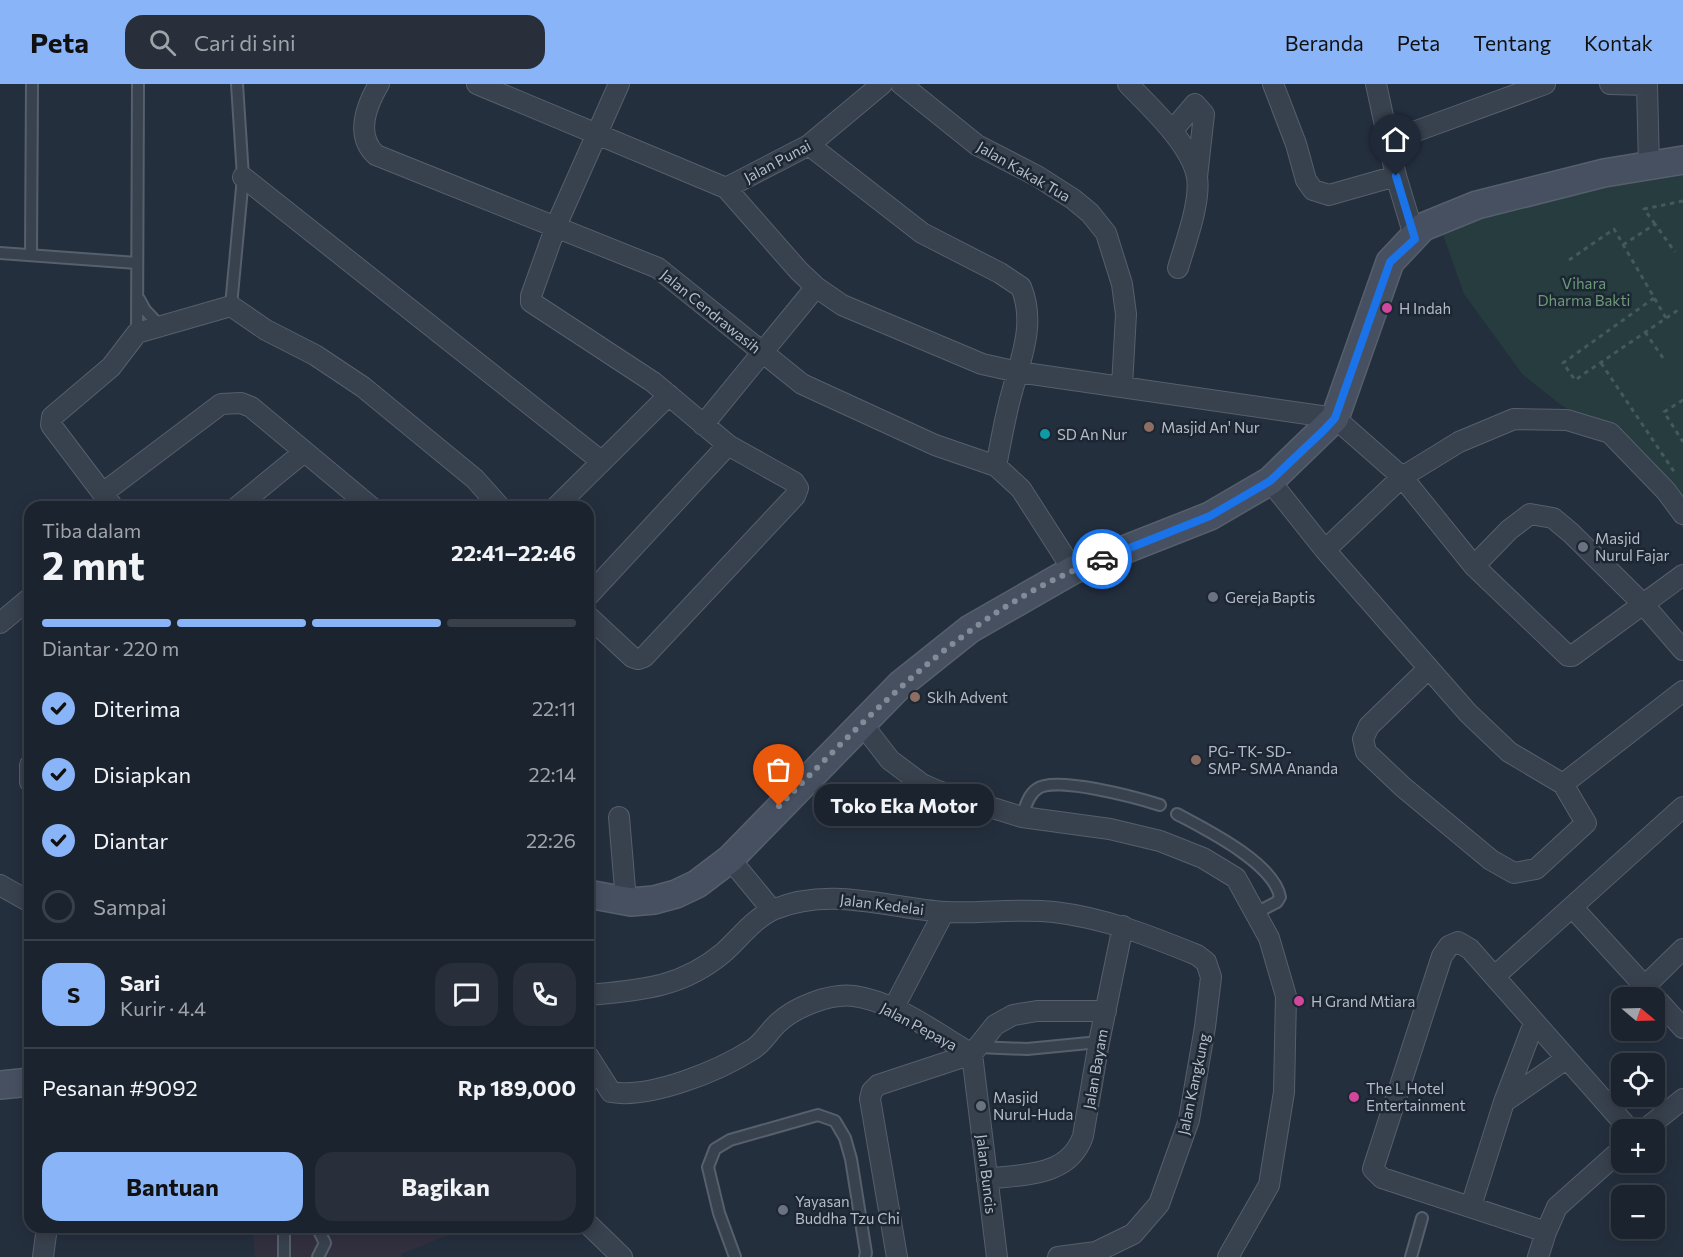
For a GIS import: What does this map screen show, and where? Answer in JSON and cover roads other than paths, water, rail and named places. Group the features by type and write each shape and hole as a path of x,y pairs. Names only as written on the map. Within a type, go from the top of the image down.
{"street":[{"name":"Jalan Cendrawasih","path":"379,84 370,100 363,132 368,148 391,163 461,187 658,268 802,384 935,445 996,466"},
{"path":"477,84 726,188 816,287 842,305 982,364 1018,372 1335,418 1402,477 1474,566 1568,656 1644,605 1683,575"},
{"path":"594,622 632,657 638,659 644,657 795,496 798,488 794,482 728,445 669,395 531,302 556,226 619,84"},
{"name":"Jalan Punai","path":"726,188 809,146 882,84"},
{"name":"Jalan Kakak Tua","path":"901,84 977,145 1037,176 1073,199 1090,213 1106,233 1122,284 1125,304 1122,386"},
{"path":"1128,84 1172,131 1197,177"},
{"path":"1273,84 1296,144 1306,180 1313,190 1329,195 1396,176"},
{"path":"1376,84 1396,176 1415,239"},
{"path":"1389,141 1545,84"},
{"path":"1610,84 1647,84 1649,166"},
{"path":"1172,131 1195,104 1204,114 1193,218 1178,268"},
{"path":"809,146 922,233 1000,273 1021,287 1026,307 1027,328 996,466 1021,489 1073,570"},
{"path":"594,895 626,900 654,900 676,894 697,884 730,859 902,684 970,629 1073,570 1210,516 1270,481 1335,418 1363,344 1390,262 1415,239 1423,227 1447,215 1477,205 1604,173 1683,160"},
{"path":"243,177 602,461"},
{"path":"703,426 816,287"},
{"path":"364,501 251,407 230,402 221,404 108,500 51,425 50,420 111,367 137,333 231,306 266,330 315,355 363,387 475,479 495,501"},
{"path":"562,501 669,395"},
{"path":"1325,550 1402,477 1459,442 1514,419 1567,420 1610,433 1666,491 1683,514"},
{"path":"594,590 728,445"},
{"path":"244,501 304,452"},
{"path":"1270,481 1325,550 1468,714 1509,752 1563,784 1586,823 1536,869 1514,873 1491,860 1403,787 1366,752 1363,739 1369,726 1428,669"},
{"path":"1474,566 1509,530 1530,514 1553,518 1644,605 1683,650"},
{"path":"0,623 24,603"},
{"path":"1563,784 1683,691"},
{"path":"862,724 890,760 922,784 1022,818 1110,830 1183,849 1236,878 1269,938 1286,996 1284,1092 1269,1185 1228,1257"},
{"path":"1495,976 1683,807"},
{"path":"619,817 626,900"},
{"path":"730,859 772,910"},
{"path":"0,885 24,899"},
{"name":"Jalan Kedelai","path":"594,994 656,988 694,974 772,910 796,902 825,898 864,900 945,912 1052,912 1123,926 1197,955"},
{"path":"1573,908 1683,1028"},
{"path":"893,1009 945,912"},
{"name":"Jalan Bayam","path":"987,1179 1060,1167 1078,1150 1083,1136 1099,1042 1123,926"},
{"path":"1546,1232 1383,1178 1373,1169 1373,1161 1442,956 1449,946 1458,942 1466,945 1620,1119"},
{"path":"1645,986 1683,949"},
{"name":"Jalan Kangkung","path":"1058,1257 1096,1252 1133,1234 1159,1204 1189,1120 1205,1027 1211,977 1206,962 1197,955"},
{"name":"Jalan Pepaya","path":"594,1065 611,1092 639,1092 697,1076 733,1061 755,1048 780,1021 823,1000 854,996 893,1009 975,1051"},
{"path":"897,1257 870,1099 872,1091 878,1085 975,1051 995,1025 1013,1015 1036,1011 1106,1011"},
{"path":"1471,1206 1504,1102 1534,1023"},
{"name":"Jalan Buncis","path":"975,1051 997,1257"},
{"path":"1504,1102 1566,1059"},
{"path":"0,1085 24,1083"},
{"path":"1658,1119 1683,1099"},
{"path":"1538,1257 1557,1207 1611,1159"},
{"path":"594,1230 622,1257"},
{"path":"43,1257 46,1233"}],"lane":[{"path":"31,254 32,84"},
{"path":"137,333 138,84"},
{"path":"231,306 243,177 237,84"},
{"path":"0,253 137,263"},
{"path":"137,296 145,310 161,327"},
{"path":"1022,818 1032,793 1038,787 1046,785 1118,792 1160,805"},
{"path":"1177,814 1221,838 1267,875 1279,890 1280,897 1277,902 1256,912"},
{"path":"975,1051 1099,1042"},
{"path":"735,1257 719,1213 708,1167 715,1149 730,1140 818,1115 835,1121 845,1138 867,1253 865,1257"},
{"path":"1411,1257 1422,1218"},
{"path":"284,1233 284,1257"},
{"path":"318,1257 325,1243 320,1233"}],"place":[{"name":"H Indah","path":"1387,308"},
{"name":"Masjid An' Nur","path":"1149,427"},
{"name":"SD An Nur","path":"1045,434"},
{"name":"Masjid Nurul Fajar","path":"1583,547"},
{"name":"Gereja Baptis","path":"1213,597"},
{"name":"Sklh Advent","path":"915,697"},
{"name":"PG- TK- SD- SMP- SMA Ananda","path":"1196,760"},
{"name":"Toko Eka Motor","path":"779,806"},
{"name":"H Grand Mtiara","path":"1299,1001"},
{"name":"The L Hotel Entertainment","path":"1354,1097"},
{"name":"Masjid Nurul-Huda","path":"981,1106"},
{"name":"Yayasan Buddha Tzu Chi","path":"783,1210"}],"park label":[{"name":"Vihara Dharma Bakti","path":"1584,292"}]}
